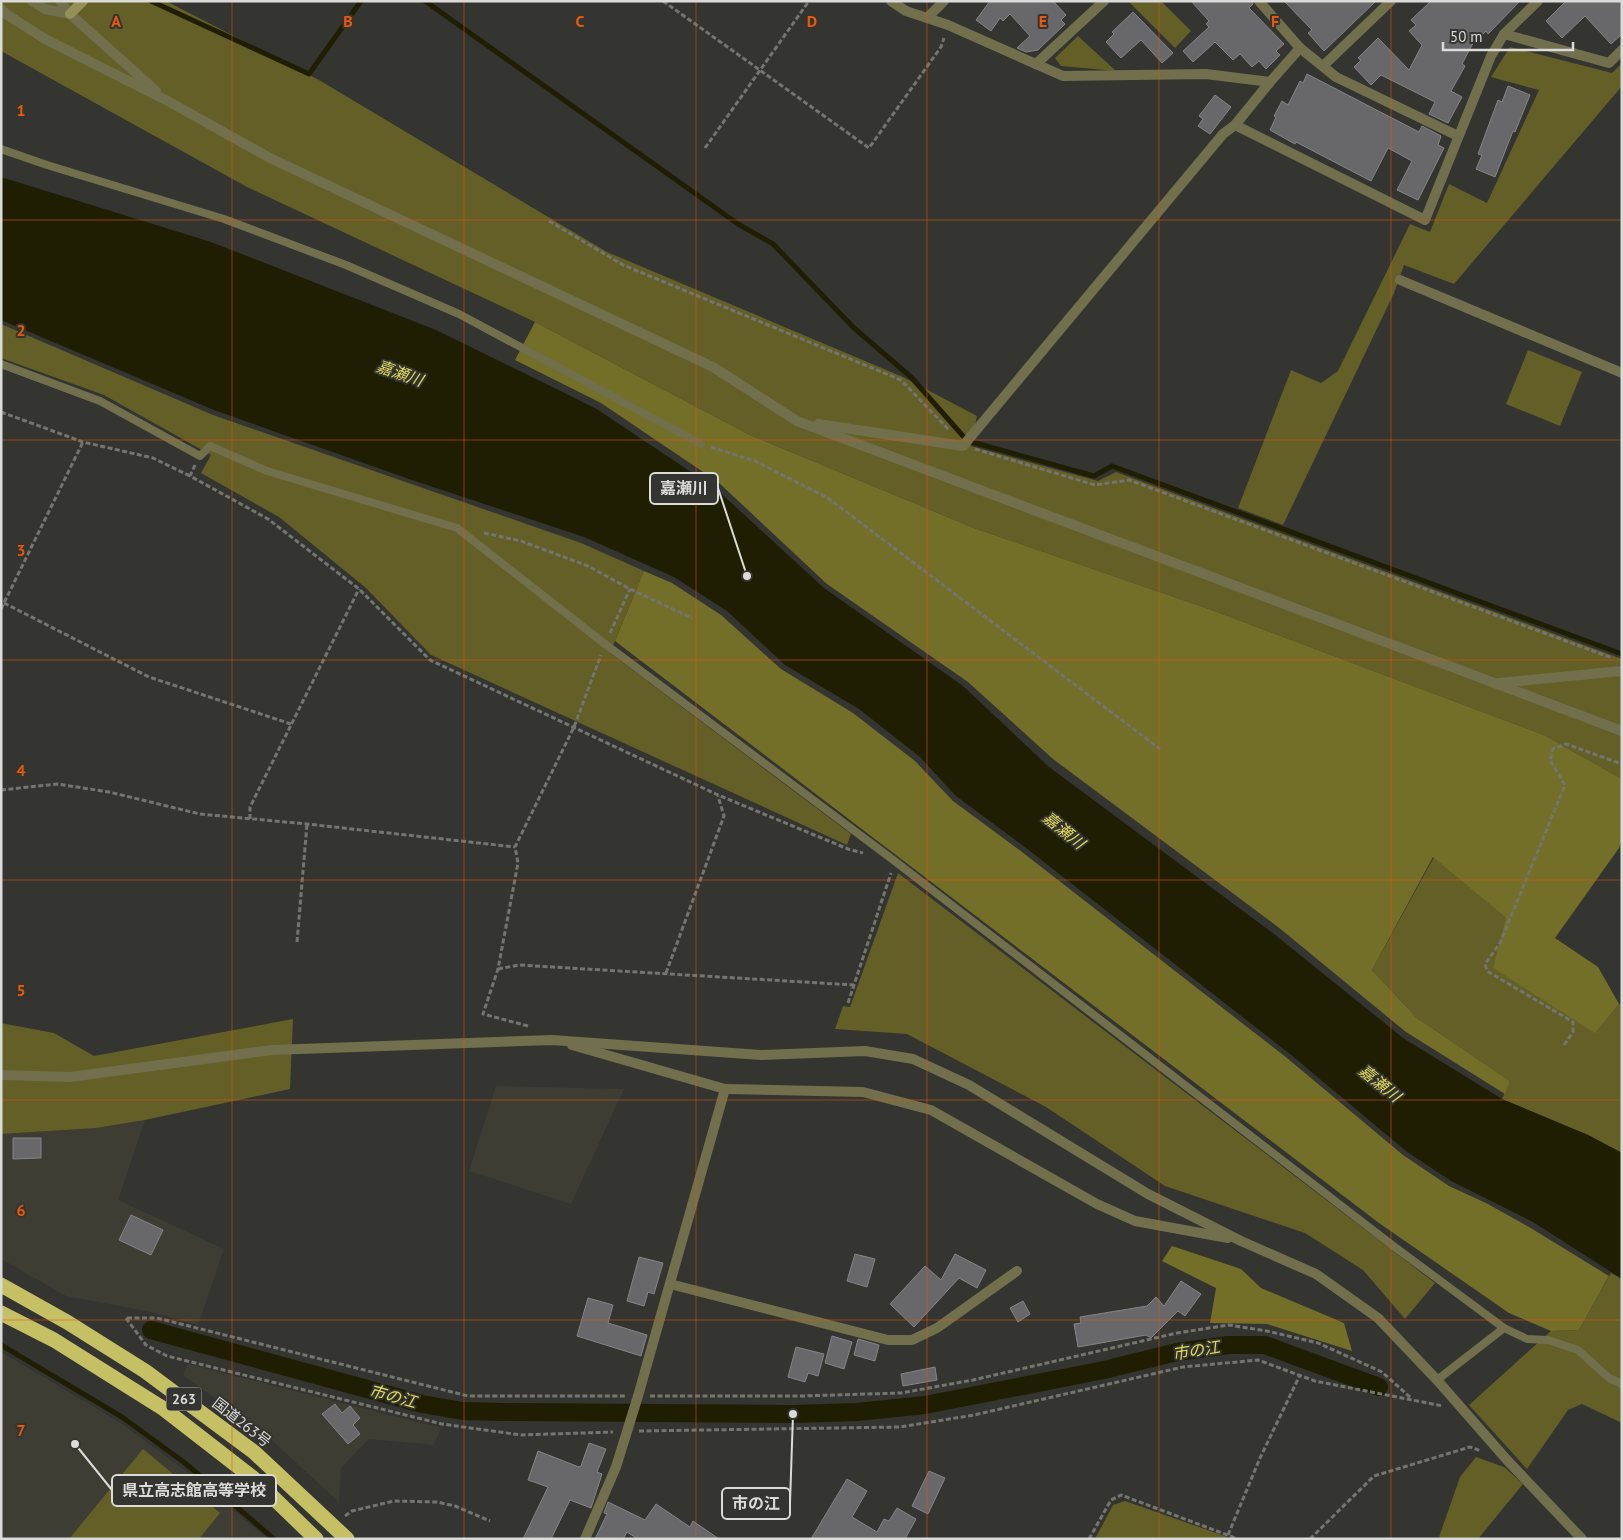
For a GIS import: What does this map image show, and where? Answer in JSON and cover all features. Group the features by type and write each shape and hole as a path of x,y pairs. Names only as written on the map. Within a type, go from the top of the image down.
{"highway":[{"name":"国道263号","path":"1,1285 67,1322 145,1371 254,1452 347,1539"},
{"name":"263","path":"1,1313 54,1340 164,1409 253,1478 316,1539"}],"street":[{"path":"32,1 45,9 70,14"},
{"path":"60,1 70,14 166,100"},
{"path":"70,14 82,1"},
{"path":"891,1 906,12 948,25 1063,76 1206,74 1270,82"},
{"path":"927,18 944,1"},
{"path":"1036,64 1104,1"},
{"path":"1259,1 1300,48 1336,77 1458,136"},
{"path":"1323,66 1391,1"},
{"path":"1235,125 1425,220 1491,56 1504,34 1538,1"},
{"path":"1,9 45,39 166,100 270,158 713,367 797,421 1622,731"},
{"path":"1504,34 1609,63 1622,50"},
{"path":"797,421 963,446 1223,134 1235,125 1300,48"},
{"path":"1400,280 1622,373"},
{"path":"1496,683 1622,671"},
{"path":"1,1075 70,1077 272,1050 552,1040 761,1055 865,1052 913,1059 969,1085 1148,1194 1241,1240 1316,1274 1378,1318 1437,1380 1507,1460 1582,1539"},
{"path":"552,1040 725,1089 863,1092 931,1110 1097,1204 1135,1221 1241,1240"},
{"path":"585,1539 616,1467 627,1432 725,1089"},
{"path":"670,1284 888,1340 912,1340 937,1328 1018,1271"}],"lane":[{"path":"1,149 224,220 346,265 459,314 701,444"},
{"path":"1,364 100,401 200,456 210,446 267,471 457,528 605,644 892,860 1504,1328 1527,1339 1548,1340 1578,1350 1609,1378 1622,1384"},
{"path":"1437,1380 1504,1328"}],"path":[{"path":"663,1 869,148 942,47 948,25"},
{"path":"705,148 809,1"},
{"path":"549,221 623,266 901,380 963,446 1095,485 1129,480 1612,659"},
{"path":"1,412 84,442 153,458 190,476 268,519 358,589 430,660 718,795 848,849 866,853"},
{"path":"1,609 84,442"},
{"path":"701,444 755,461 828,498 1160,749"},
{"path":"190,476 200,456"},
{"path":"457,528 521,541 588,566 630,589 692,618"},
{"path":"250,819 250,807 358,589"},
{"path":"4,603 150,677 291,724"},
{"path":"529,1027 482,1014 498,969 518,863 515,846 574,727"},
{"path":"1564,1045 1573,1032 1573,1022 1487,971 1485,964 1500,943 1565,785 1550,760 1553,750 1566,744 1622,764"},
{"path":"1,790 57,784 110,792 200,814 515,846"},
{"path":"666,974 724,816 718,795"},
{"path":"297,942 307,824"},
{"path":"848,1003 892,871 892,860"},
{"path":"498,969 519,965 854,985"},
{"path":"1413,1399 1382,1372 1318,1343 1267,1331 1229,1325 1177,1333 973,1380 902,1393 801,1396 468,1396 157,1318 126,1318 146,1344 168,1356 442,1424 521,1435 900,1427 974,1415 1183,1367 1258,1360 1315,1381 1413,1399 1463,1411"},
{"path":"1228,1535 1260,1458 1300,1375"},
{"path":"1310,1539 1374,1476 1470,1447 1507,1460"},
{"path":"1089,1539 1111,1500 1121,1495 1238,1539"},
{"path":"344,1516 352,1511 394,1501 437,1502 455,1506 490,1521"}],"shaded area":[{"path":"1,1 166,1 319,80 607,252 903,377 977,416 971,446 1098,481 1116,472 1622,659 1622,779 1544,735 1209,609 974,528 750,435 535,322 247,187 1,51"},
{"path":"1128,1 1161,1 1191,31 1175,48"},
{"path":"1078,36 1116,71 1061,66 1055,58"},
{"path":"1510,47 1612,73 1622,63 1622,86 1454,284 1404,265 1394,293 1283,525 1238,508 1291,370 1321,383 1338,371 1410,224 1430,232 1449,184 1487,203 1539,90 1491,77"},
{"path":"535,322 750,435 974,528 1209,609 1544,735 1622,779 1622,840 1619,848 1555,938 1598,967 1619,1004 1595,1033 1493,968 1506,918 1433,857 1372,970 1417,1018 1510,1081 1505,1094 1406,1032 1278,927 1053,759 968,682 827,584 718,482 601,403 515,360"},
{"path":"1,324 213,415 581,543 644,571 610,653 851,834 847,845 431,655 366,588 279,517 201,473 211,455 104,395 1,358"},
{"path":"1528,350 1582,372 1560,426 1506,404"},
{"path":"644,571 672,583 721,615 781,669 853,713 915,761 953,801 1022,852 1287,1058 1403,1155 1449,1186 1486,1203 1529,1227 1609,1276 1579,1330 1551,1331 1509,1313 1379,1223 615,641"},
{"path":"1434,857 1506,918 1595,1032 1619,1004 1622,1005 1622,1153 1588,1135 1502,1099 1510,1081 1417,1018 1372,970"},
{"path":"898,873 1435,1283 1405,1319 1363,1270 1305,1233 1165,1186 1046,1107 907,1034 835,1029 843,1006 850,1007"},
{"path":"293,1019 290,1089 145,1120 96,1128 1,1134 1,1023 54,1033 94,1056"},
{"path":"496,1086 624,1089 571,1204 469,1171"},
{"path":"145,1120 118,1200 224,1249 198,1325 151,1312 66,1296 1,1259 1,1134 96,1128"},
{"path":"1172,1246 1241,1269 1261,1288 1344,1323 1352,1351 1267,1324 1210,1323 1216,1288 1162,1261"},
{"path":"1611,1273 1622,1279 1622,1423 1582,1404 1568,1410 1527,1469 1469,1405 1551,1331 1579,1330"},
{"path":"1,1352 118,1421 181,1467 268,1539 1,1539"},
{"path":"188,1364 441,1428 434,1445 369,1439 341,1468 339,1502 268,1437 183,1375"},
{"path":"143,1449 220,1513 199,1539 69,1539"},
{"path":"1476,1457 1504,1467 1523,1484 1478,1539 1443,1539 1439,1537 1460,1477"},
{"path":"1125,1501 1233,1539 1095,1539 1113,1505"}],"water":[{"path":"1,177 211,242 436,330 595,408 715,488 824,588 963,686 1049,767 1274,934 1403,1038 1502,1099 1588,1135 1622,1153 1622,1279 1533,1222 1451,1181 1406,1151 1290,1054 1026,848 956,796 920,757 859,709 785,665 727,611 674,577 584,537 409,479 214,410 1,320"}],"building":[{"path":"990,1 1053,1 1066,15 1061,20 1065,24 1038,50 1026,52 1017,48 1030,36 1010,14 1003,21 1000,18 991,31 976,20"},
{"path":"1191,1 1252,1 1253,4 1249,8 1284,44 1276,51 1280,55 1266,69 1259,61 1252,67 1240,54 1233,60 1215,42 1193,62 1183,51 1209,27 1206,24 1209,21"},
{"path":"1284,1 1376,1 1324,51 1308,33 1312,30"},
{"path":"1431,1 1520,1 1488,34 1486,31 1472,45 1462,64 1465,66 1451,91 1462,97 1448,123 1429,114 1435,102 1381,75 1371,85 1354,67 1361,60 1358,58 1378,38 1409,70 1422,45 1409,31 1416,25 1411,20"},
{"path":"1566,1 1622,1 1622,34 1611,44 1585,16 1562,38 1546,21"},
{"path":"1133,12 1173,53 1162,63 1141,40 1121,58 1106,42 1114,34 1112,32"},
{"path":"1307,74 1419,132 1422,126 1441,136 1438,145 1444,148 1418,200 1397,190 1412,161 1388,148 1371,181 1270,130 1276,117 1274,116 1282,101 1288,105 1300,81 1303,83"},
{"path":"1508,86 1530,95 1515,132 1513,131 1495,177 1476,169 1482,155 1478,154 1498,100 1502,102"},
{"path":"1215,95 1231,107 1210,134 1198,126 1203,119 1199,116"},
{"path":"13,1138 41,1138 41,1158 13,1159"},
{"path":"131,1215 163,1230 151,1255 119,1240"},
{"path":"855,1254 875,1259 867,1287 847,1281"},
{"path":"955,1254 986,1270 977,1288 959,1278 914,1327 890,1304 925,1266 941,1280"},
{"path":"639,1257 663,1263 654,1294 648,1292 644,1306 627,1301"},
{"path":"1181,1281 1201,1294 1185,1316 1178,1311 1151,1338 1146,1335 1078,1347 1074,1324 1081,1323 1080,1317 1147,1306 1156,1297 1164,1306"},
{"path":"588,1298 613,1305 608,1323 647,1335 641,1356 577,1336"},
{"path":"1023,1301 1030,1314 1018,1322 1010,1308"},
{"path":"832,1336 852,1342 844,1369 825,1363"},
{"path":"858,1339 879,1345 875,1361 854,1355"},
{"path":"796,1347 824,1354 818,1376 808,1373 805,1382 788,1377"},
{"path":"935,1367 937,1380 903,1386 901,1374"},
{"path":"335,1404 342,1413 350,1406 360,1418 353,1425 360,1434 348,1444 322,1414"},
{"path":"589,1443 606,1449 597,1472 602,1474 591,1508 570,1500 551,1539 523,1539 548,1487 528,1480 538,1451 579,1467"},
{"path":"929,1471 945,1478 928,1514 912,1506"},
{"path":"847,1479 867,1491 852,1517 877,1532 884,1519 889,1521 897,1508 916,1519 905,1539 811,1539"},
{"path":"608,1502 645,1520 656,1504 690,1527 693,1521 719,1539 638,1539 627,1532 623,1539 595,1539 607,1514 604,1513"}],"waterway":[{"path":"151,1 309,74 361,1"},
{"path":"425,1 738,224 773,244 854,328 911,377 963,436"},
{"path":"972,442 1094,476 1112,466 1622,654"},
{"name":"市の江","path":"151,1330 422,1404 463,1411 793,1414 857,1412 925,1405 1104,1370 1177,1352 1228,1345 1265,1345 1379,1387"},
{"path":"1,1345 122,1417 185,1463 274,1539"}],"place":[{"name":"嘉瀬川","path":"747,576"},
{"name":"市の江","path":"793,1414"},
{"name":"県立高志館高等学校","path":"75,1444"}]}
